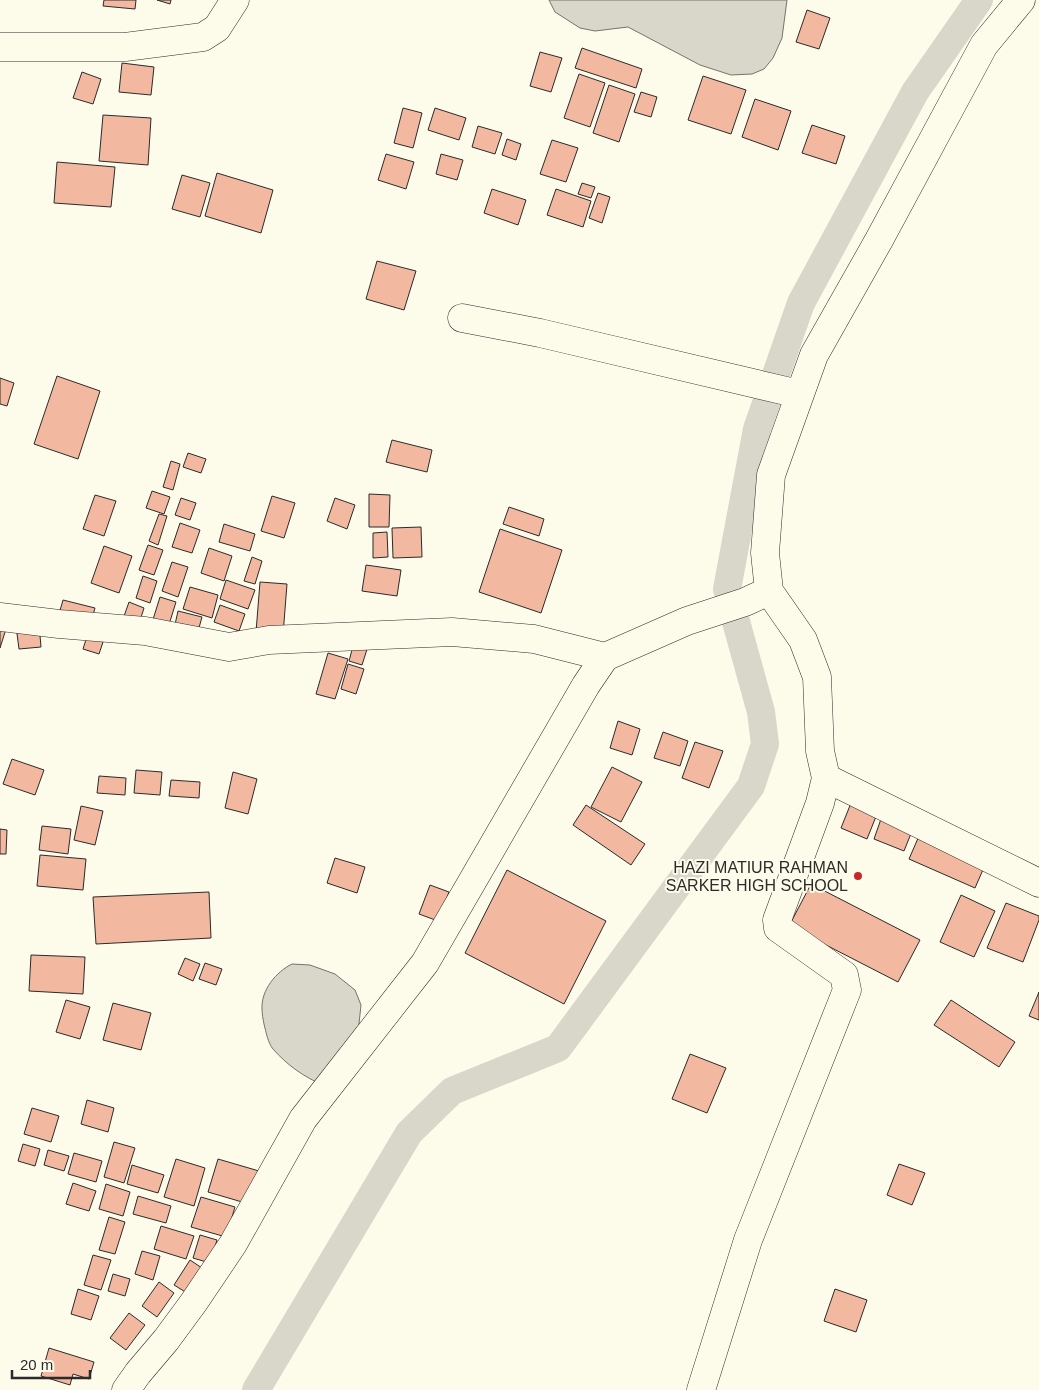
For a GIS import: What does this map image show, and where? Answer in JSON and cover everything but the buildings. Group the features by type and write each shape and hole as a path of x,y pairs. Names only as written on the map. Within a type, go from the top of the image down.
{"street":[{"path":"0,47 124,47 203,37 217,28 235,0"},
{"path":"757,597 765,552 771,475 795,393 984,45 1021,0"},
{"path":"462,318 540,333 795,393"},
{"path":"126,1390 138,1372 166,1340 194,1302 233,1244 303,1119 425,963 581,694 605,657 687,621 757,597"},
{"path":"701,1390 748,1240 846,990 844,975 778,928 777,920 820,804 826,778 820,751 817,677 803,640 757,597"},
{"path":"0,617 146,631 229,647 269,640 452,632 534,639 605,657"},
{"path":"826,778 1039,884"}],"shaded area":[{"path":"549,0 787,0 782,38 773,58 764,69 752,74 731,75 700,65 628,27 595,31 580,28 555,12"},
{"path":"292,964 310,965 335,974 355,990 361,1005 358,1033 323,1085 303,1074 278,1055 271,1047 266,1034 262,1011 264,995 275,977"}],"waterway":[{"path":"256,1390 409,1133 452,1091 558,1048 751,786 765,744 761,712 727,589 757,429 801,303 915,92 979,0"}],"place":[{"name":"HAZI MATIUR RAHMAN SARKER HIGH SCHOOL","path":"858,876"}]}
